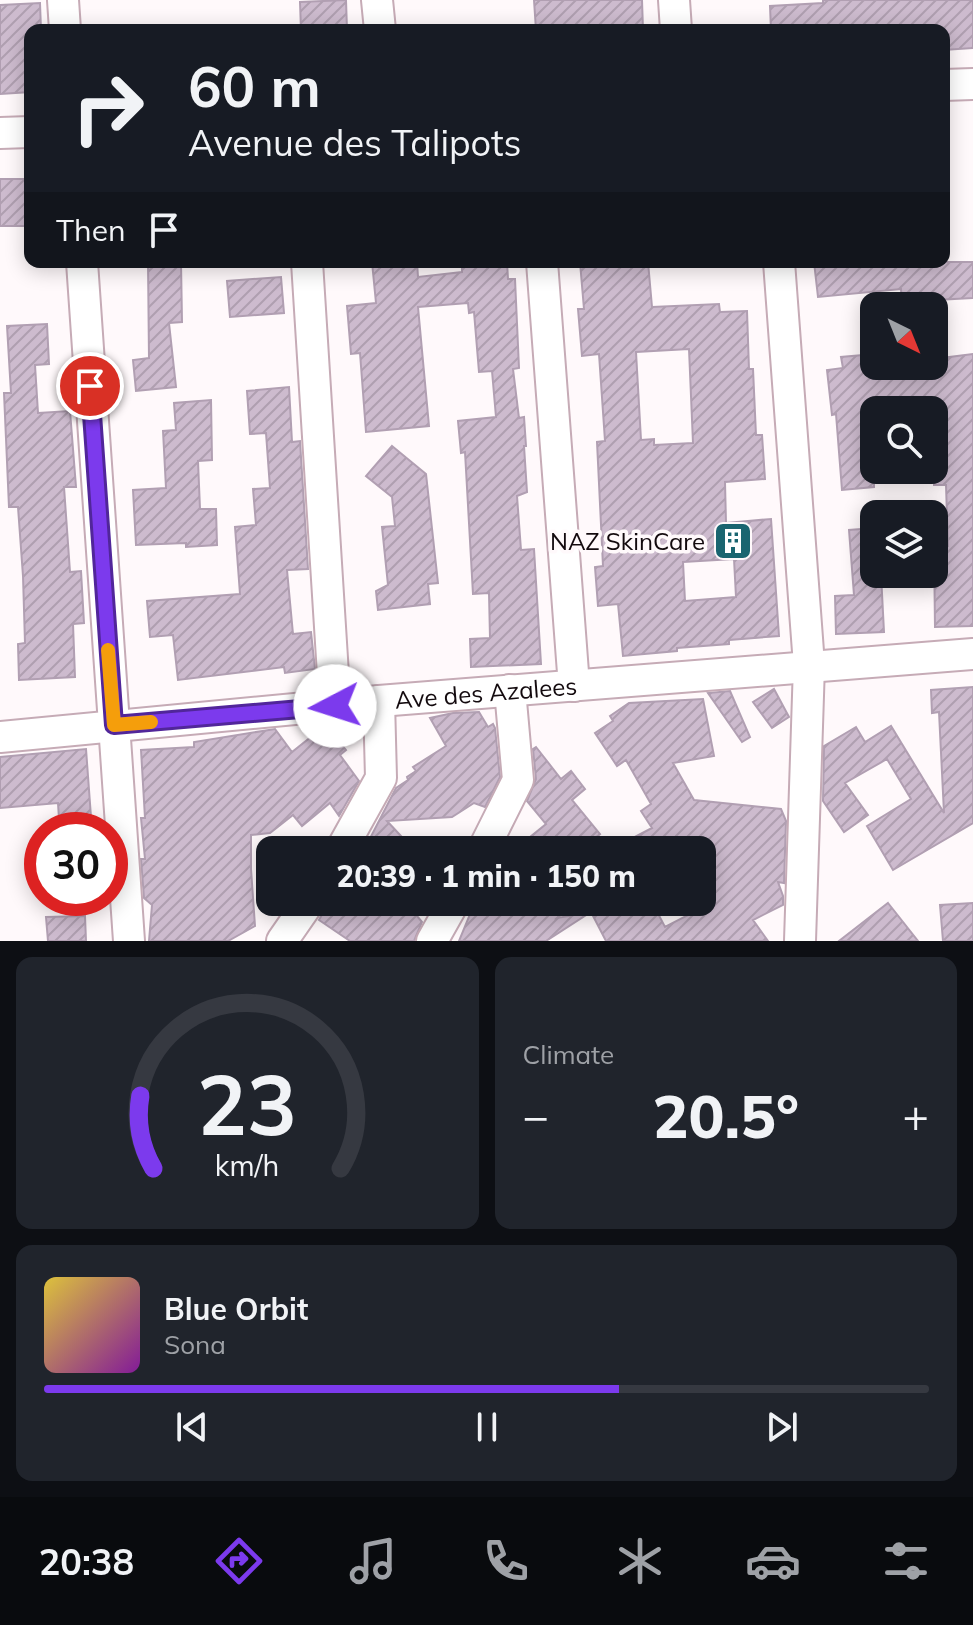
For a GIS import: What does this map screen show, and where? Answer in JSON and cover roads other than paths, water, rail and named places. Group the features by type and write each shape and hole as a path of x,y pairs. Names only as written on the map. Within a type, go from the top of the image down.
{"street":[{"path":"63,0 65,24"},
{"path":"377,0 379,24"},
{"path":"674,0 676,24"},
{"path":"950,85 973,84"},
{"path":"0,133 24,132"},
{"path":"82,268 129,941"},
{"path":"307,268 335,706"},
{"path":"542,268 574,686"},
{"path":"779,268 809,665 800,941"},
{"name":"Ave des Azalees","path":"0,737 379,701 973,654"},
{"path":"490,836 518,780 510,690"},
{"path":"349,836 381,778 379,701"},
{"path":"282,941 299,916"},
{"path":"432,941 446,916"}],"place":[{"name":"NAZ SkinCare","path":"733,541"}]}
